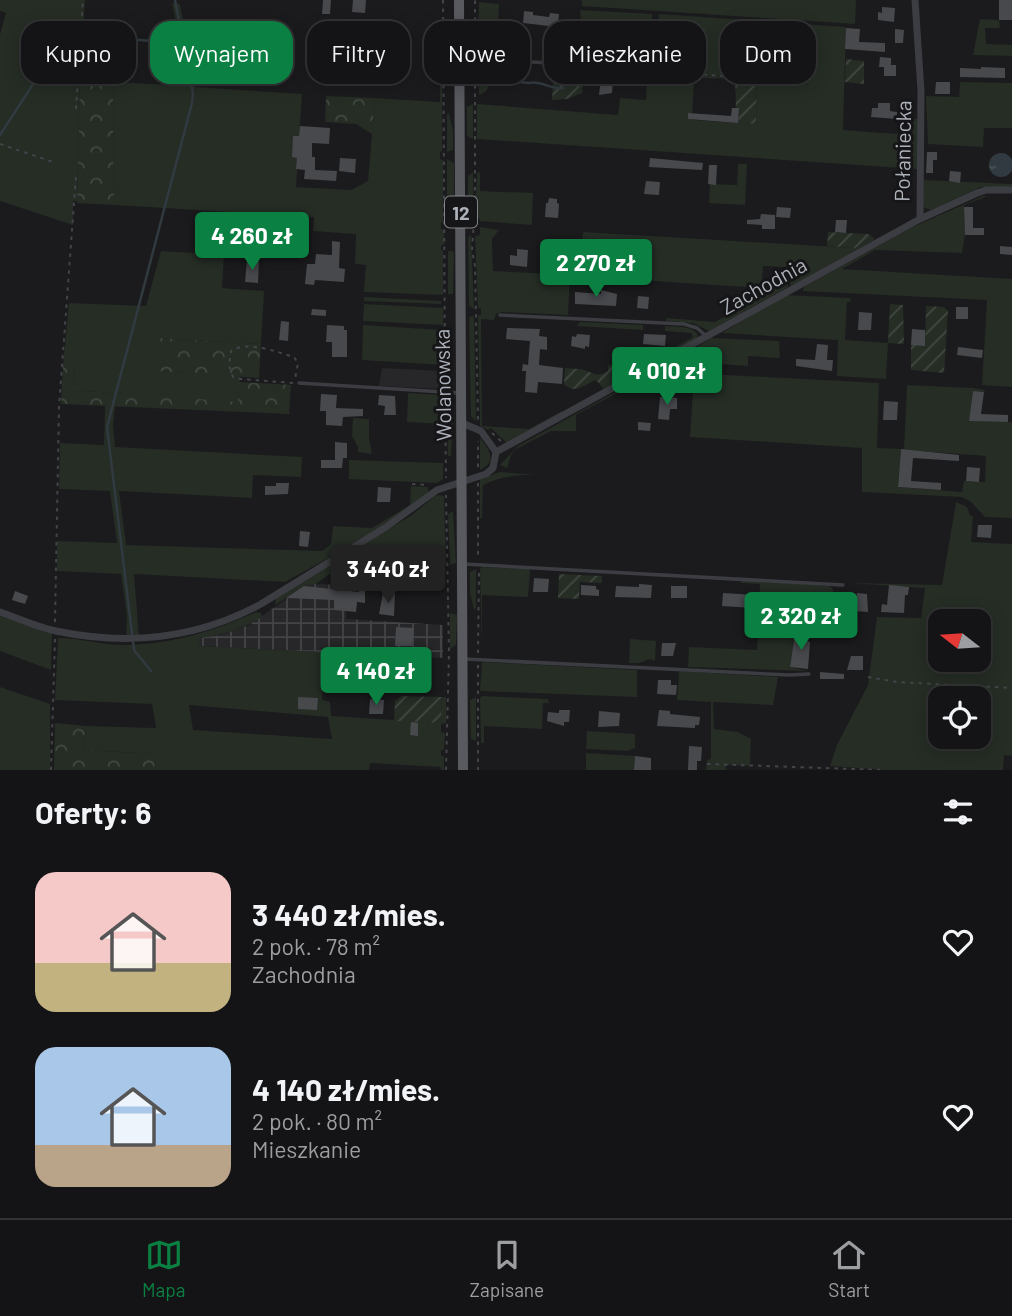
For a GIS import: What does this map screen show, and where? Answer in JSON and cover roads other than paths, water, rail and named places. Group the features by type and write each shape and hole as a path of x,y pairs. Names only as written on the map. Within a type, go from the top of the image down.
{"main road":[{"name":"Wolanowska","path":"459,0 459,21"},
{"name":"Wolanowska","path":"459,84 463,770"}],"street":[{"name":"Połaniecka","path":"915,0 921,91 920,219"},
{"name":"Zachodnia","path":"463,480 486,474 492,468 496,453 920,219 986,190 1012,190"},
{"path":"462,423 478,430 492,444 496,453"},
{"path":"0,612 55,631 117,639 139,640 196,631 226,621 261,604 386,527 438,490 463,480"}],"lane":[{"path":"500,314 684,324 697,328 707,336"},
{"path":"296,383 462,393"},
{"path":"463,564 843,585"},
{"path":"463,659 809,674"}],"water":[{"path":"1001,153 1009,157 1013,165 1009,173 1001,177 993,173 989,165 993,157"}],"waterway":[{"path":"151,671 134,650 107,427 192,103 193,93 175,0"},
{"path":"0,135 65,35 150,41"},
{"path":"530,83 563,88"}]}
